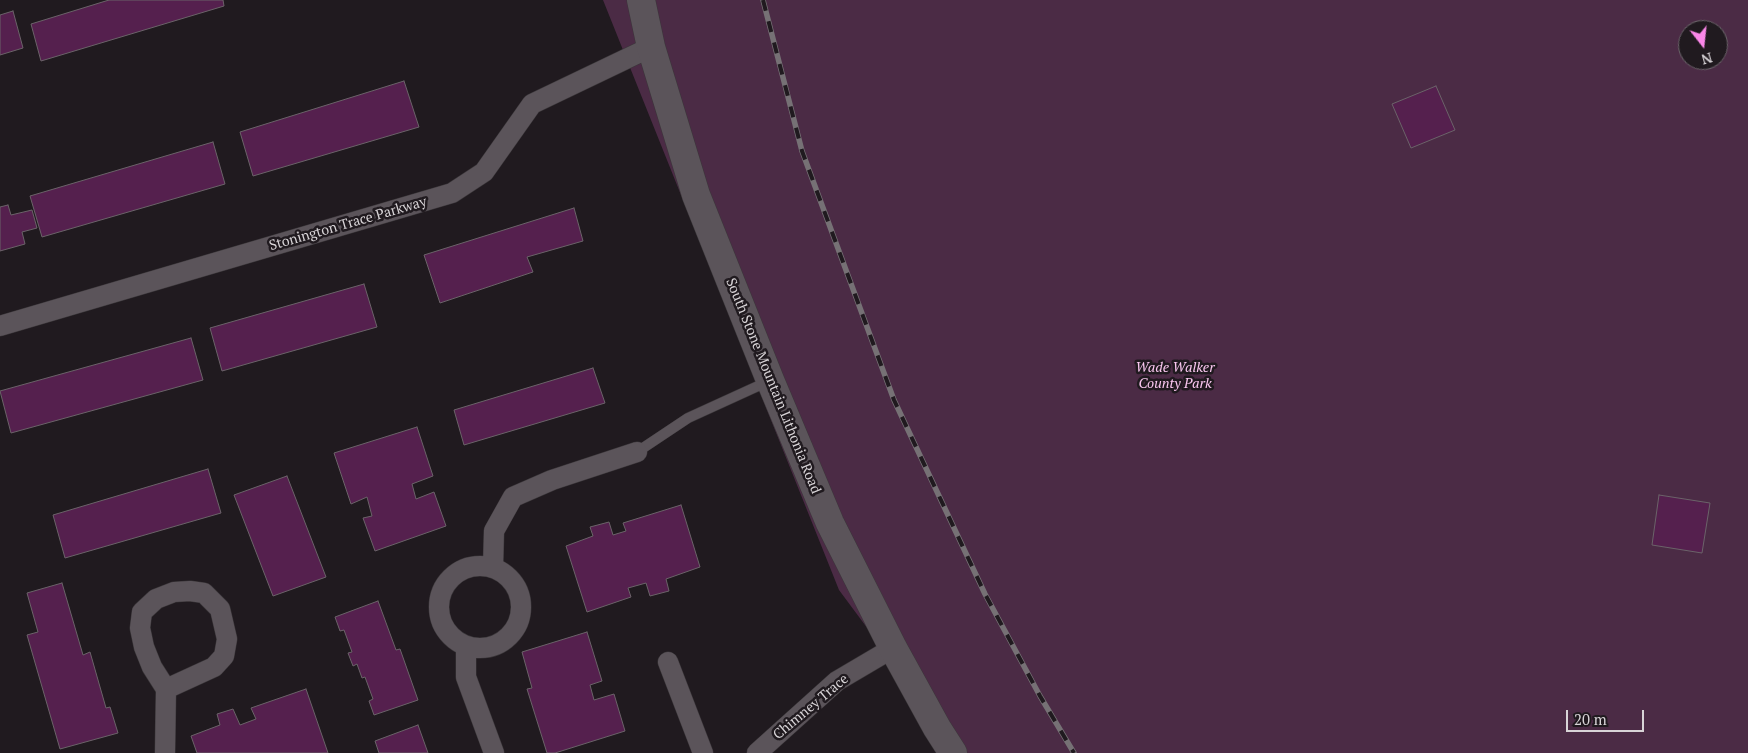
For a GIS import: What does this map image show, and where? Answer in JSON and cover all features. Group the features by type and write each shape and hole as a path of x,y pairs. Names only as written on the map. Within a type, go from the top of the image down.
{"main road":[{"name":"South Stone Mountain Lithonia Road","path":"641,0 651,47 696,195 770,380 830,523 893,648 953,753"}],"street":[{"name":"Stonington Trace Parkway","path":"0,326 452,194 484,172 532,104 651,47"},
{"path":"493,568 494,531 513,497 552,480 637,452"},
{"path":"479,565 493,568 505,574 514,583 522,608 519,620 513,632 503,641 492,647 479,649 466,646 453,640 444,628 439,615 439,601 443,587 452,576 465,568 479,565"},
{"path":"165,753 166,690 152,667 144,648 140,628 142,612 156,599 174,592 190,591 204,593 220,609 227,639 224,656 214,667 166,690"},
{"path":"466,646 466,677 494,753"},
{"name":"Chimney Trace","path":"757,753 837,681 893,648"},
{"path":"668,662 703,753"}],"lane":[{"path":"637,452 688,418 770,380"}],"green space":[{"name":"Wade Walker County Park","path":"603,0 1748,0 1748,753 960,753 839,590"}],"building":[{"path":"109,0 223,0 224,6 41,61 31,24"},
{"path":"13,11 23,48 0,55 0,15"},
{"path":"404,81 419,127 253,176 240,132"},
{"path":"1436,86 1455,130 1411,148 1392,104"},
{"path":"213,142 225,184 42,237 30,196"},
{"path":"8,205 11,215 32,210 37,228 22,232 25,244 0,251 0,207"},
{"path":"574,208 583,241 527,257 533,272 440,303 424,255"},
{"path":"364,284 377,327 222,371 210,328"},
{"path":"191,338 203,380 11,433 0,391"},
{"path":"593,368 605,403 464,445 454,410"},
{"path":"417,427 433,476 412,484 416,499 434,492 446,526 375,551 363,518 372,516 367,497 351,504 334,453"},
{"path":"208,469 221,513 65,558 53,515"},
{"path":"287,476 326,577 273,596 234,495"},
{"path":"1659,495 1710,503 1702,553 1652,545"},
{"path":"681,505 700,567 666,579 669,591 650,596 646,583 628,588 631,597 587,612 566,546 593,536 590,527 609,522 613,535 626,531 623,523"},
{"path":"62,583 83,655 90,652 106,708 110,707 118,733 60,749 27,635 38,632 27,593"},
{"path":"378,601 396,650 400,649 418,700 374,715 369,701 373,699 365,677 362,678 357,664 353,666 348,653 352,652 344,630 340,631 335,617"},
{"path":"587,632 602,681 590,685 594,700 614,694 625,731 555,753 547,753 527,689 532,688 522,652"},
{"path":"306,689 328,753 197,753 191,736 220,725 217,714 233,709 240,725 256,719 251,708"},
{"path":"418,725 428,753 379,753 375,741"}],"railway":[{"path":"763,0 802,151 894,400 985,594 1040,696 1074,753"}]}
